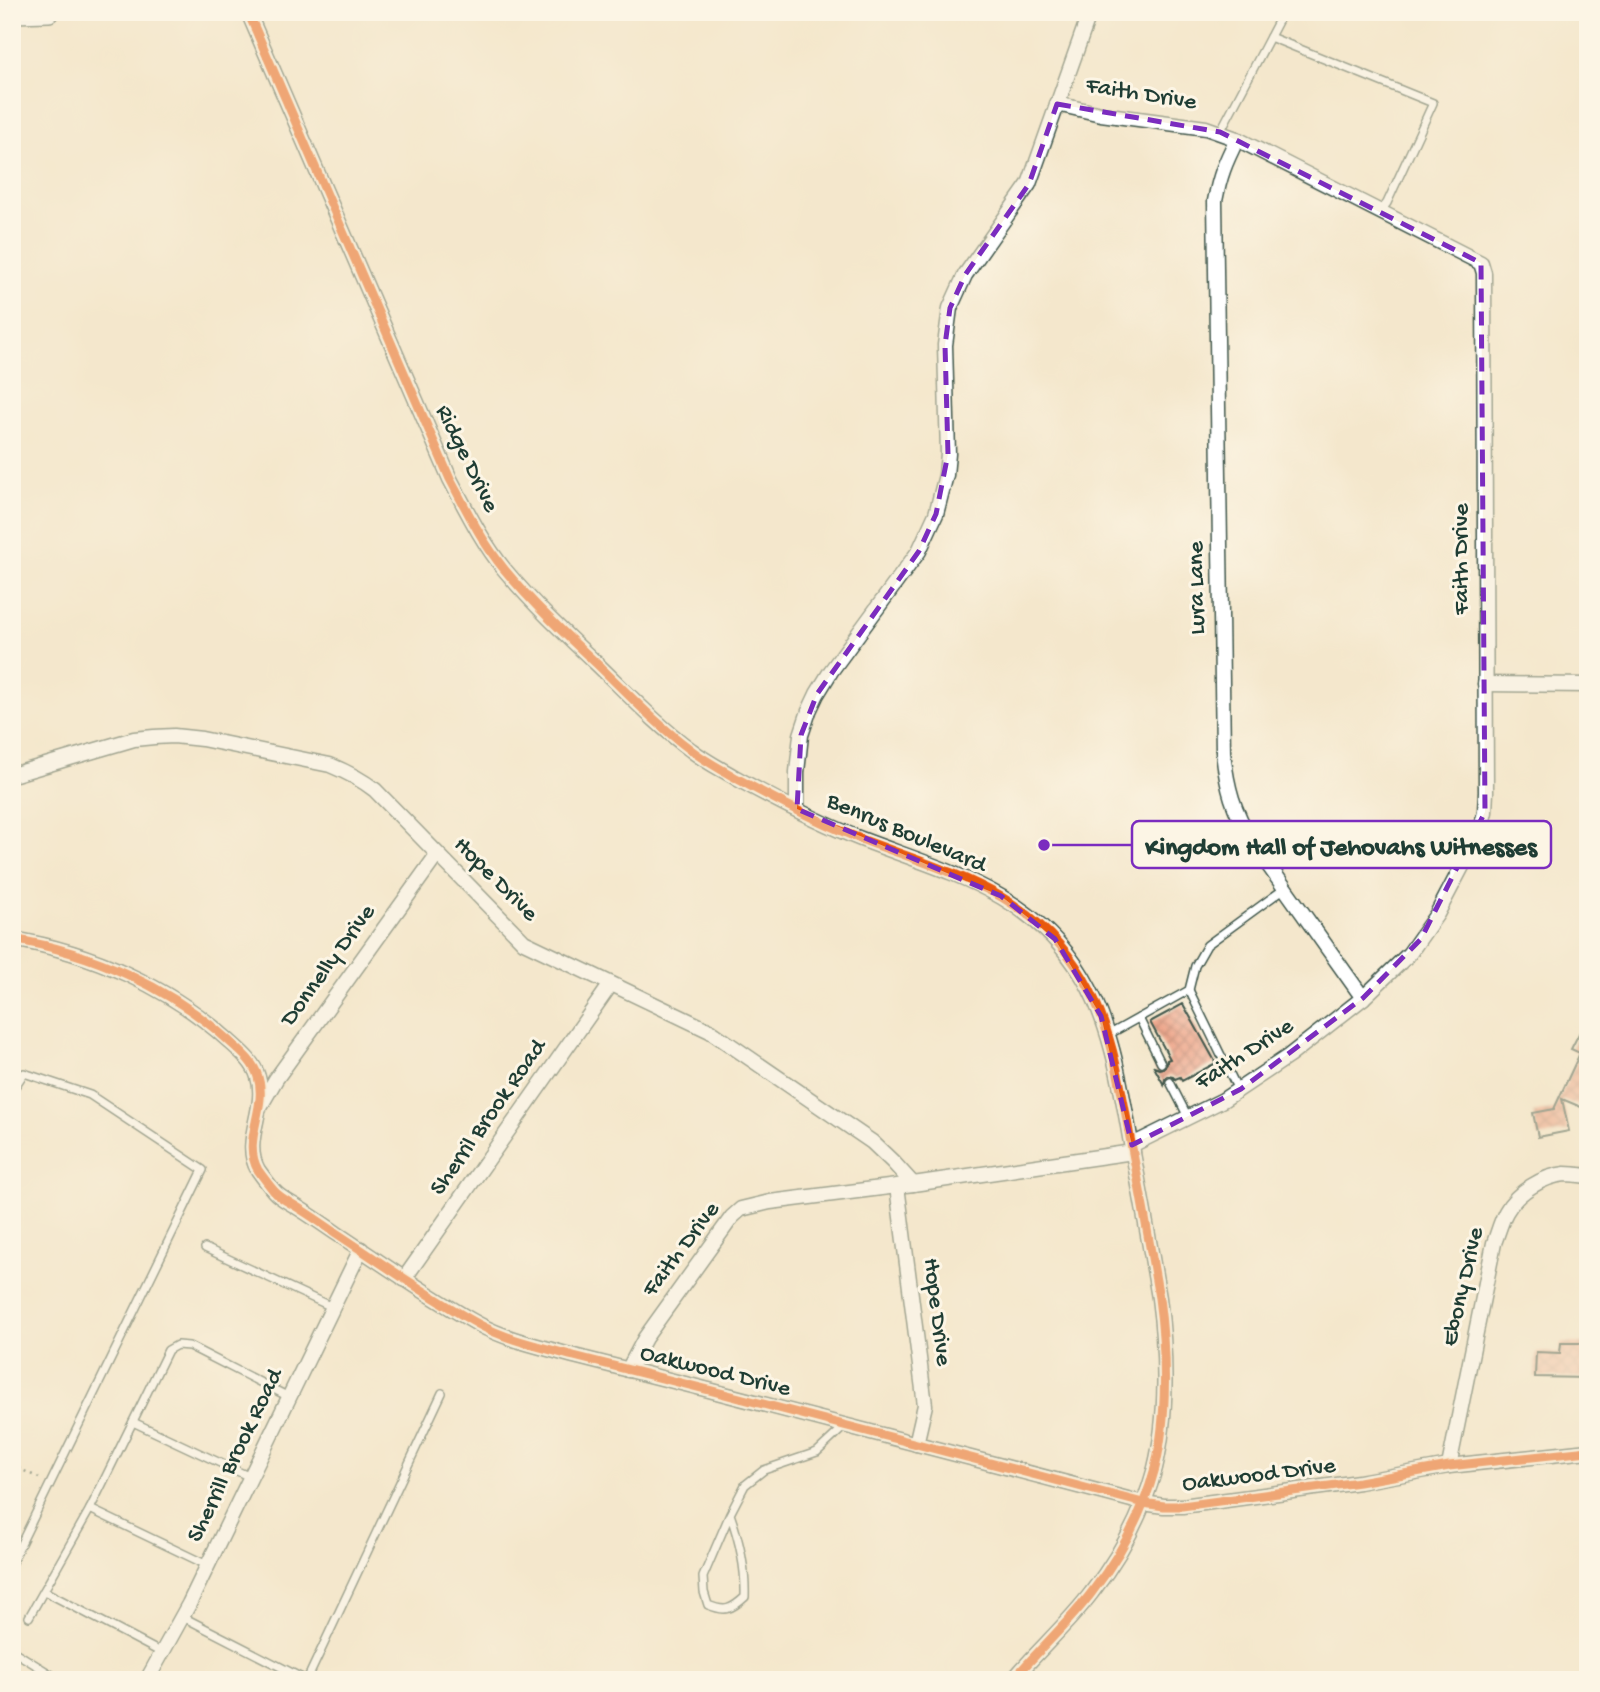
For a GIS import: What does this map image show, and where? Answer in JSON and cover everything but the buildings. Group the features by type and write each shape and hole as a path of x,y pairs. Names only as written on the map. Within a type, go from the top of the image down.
{"street":[{"path":"12,13 49,12"},
{"name":"Ridge Drive","path":"248,12 450,479 502,567 541,611 660,725 694,752 797,809"},
{"name":"Benrus Boulevard","path":"1013,1680 1098,1584 1122,1548 1143,1503 1155,1468 1162,1423 1165,1372 1162,1322 1124,1101 1107,1035 1093,998 1070,958 1047,931 1001,896 954,873 859,838 797,809 797,772 802,734 817,695 831,671 919,551 929,533 944,485 948,454 945,345 950,308 965,275 1029,184 1090,12"},
{"name":"Faith Drive","path":"628,1370 645,1338 732,1216 741,1209 770,1202 913,1184 1132,1148 1238,1091 1289,1056 1363,998 1409,954 1452,887 1480,832 1486,792 1484,274 1480,263 1220,132 1101,114 1057,104"},
{"name":"Lura Lane","path":"1237,139 1219,177 1215,201 1223,752 1226,782 1237,816 1252,842 1363,998"},
{"path":"1485,684 1588,685"},
{"name":"Hope Drive","path":"12,775 134,739 174,736 202,739 330,765 350,773 375,790 524,942 710,1031 872,1142 913,1184"},
{"name":"Donnelly Drive","path":"260,1106 276,1079 437,855"},
{"name":"Oakwood Drive","path":"12,939 43,944 80,955 128,975 170,997 215,1028 246,1056 258,1075 260,1106 253,1139 256,1166 275,1193 404,1279 480,1325 500,1334 628,1370 1143,1503 1164,1506 1182,1506 1359,1482 1449,1466 1588,1451"},
{"name":"Sherril Brook Road","path":"404,1279 611,984"},
{"name":"Ebony Drive","path":"1449,1466 1494,1243 1506,1212 1529,1188 1551,1177 1564,1174 1588,1176"},
{"name":"Hope Drive","path":"897,1186 925,1405 916,1444"},
{"name":"Sherrill Brook Road","path":"147,1680 183,1617 361,1250"}],"lane":[{"path":"1220,132 1283,12"},
{"path":"1270,37 1433,103 1387,203 1380,212"},
{"path":"1238,1091 1189,990 1195,966 1207,945 1284,888"},
{"path":"1107,1035 1189,990"},
{"path":"1139,1017 1161,1063"},
{"path":"12,1091 24,1073 90,1095 202,1170 12,1562"},
{"path":"1170,1082 1188,1117"},
{"path":"205,1248 333,1307"},
{"path":"29,1617 90,1509 168,1350 177,1345 189,1346 289,1397"},
{"path":"183,1617 306,1680 442,1393"},
{"path":"133,1422 250,1478"},
{"path":"730,1514 743,1559 745,1597 736,1606 722,1610 708,1605 703,1577 730,1514 745,1485 764,1470 817,1452 846,1425"},
{"path":"90,1509 208,1565"},
{"path":"44,1591 162,1653"},
{"path":"13,1651 60,1680"}],"path":[{"path":"12,1465 50,1483"}],"highlighted area":[{"path":"1057,104 1220,132 1481,263 1485,812 1421,939 1363,998 1241,1089 1132,1145 1101,1016 1055,939 1001,896 797,809 801,735 817,694 919,551 936,514 948,454 945,345 950,308 965,275 1029,184"}],"cycle path":[{"path":"248,12 450,479 481,537 515,582 643,709 696,754 813,818 956,874 1013,904 1039,924 1062,948 1093,996 1108,1036 1119,1079 1159,1298 1164,1361 1162,1427 1150,1485 1121,1549 1083,1603 1013,1680"},
{"path":"12,939 42,945 100,963 155,988 206,1022 242,1053 256,1072 260,1101 252,1148 258,1170 276,1193 442,1303 489,1330 513,1339 1143,1503 1164,1506 1182,1506 1359,1482 1449,1466 1588,1451"}],"place":[{"name":"Kingdom Hall of Jehovahs Witnesses","path":"1044,845"}]}
